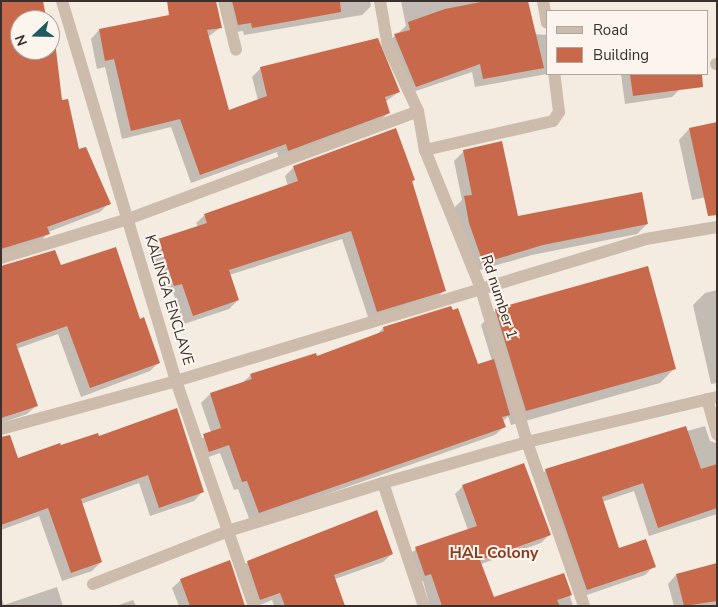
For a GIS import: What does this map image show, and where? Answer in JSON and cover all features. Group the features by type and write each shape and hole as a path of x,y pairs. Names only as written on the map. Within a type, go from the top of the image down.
{"street":[{"name":"KALINGA ENCLAVE","path":"62,1 176,381 254,606"},
{"path":"224,1 236,50"},
{"name":"Rd number 1","path":"380,1 388,47 418,111 425,150 480,286 527,442 584,606"},
{"path":"543,1 546,18"},
{"path":"425,150 553,121 559,112 554,75"},
{"path":"1,258 128,219 418,111"},
{"path":"1,428 176,381 480,286 646,239 717,226"},
{"path":"93,584 228,531 383,483 527,442 712,398 717,435"},
{"path":"383,483 424,606"}],"building":[{"path":"1,1 43,1 45,10 10,10 10,60 57,60 62,100 68,99 79,149 86,147 111,204 47,227 50,234 1,249"},
{"path":"167,1 216,1 222,28 207,30 229,110 267,96 260,67 378,38 400,92 385,97 390,113 288,151 286,144 200,175 180,119 131,131 114,59 105,61 99,29 169,15"},
{"path":"232,1 340,1 341,12 252,28 251,23 238,25"},
{"path":"486,1 528,1 544,68 483,79 480,64 416,87 394,34 410,30 408,22 445,9"},
{"path":"630,75 702,75 703,87 633,96"},
{"path":"717,122 717,215 708,216 689,128"},
{"path":"396,128 415,180 412,181 446,291 377,312 351,231 229,270 239,300 193,316 182,284 174,286 158,239 207,223 204,214 298,181 293,166"},
{"path":"502,141 518,216 642,192 648,224 543,245 483,263 469,223 464,196 472,195 463,150"},
{"path":"116,247 140,319 144,317 160,363 90,388 67,326 16,344 38,406 1,418 1,266 55,250 61,265"},
{"path":"648,266 676,369 526,411 495,309"},
{"path":"451,306 453,310 458,308 478,364 494,359 510,415 502,417 506,427 259,513 247,481 242,482 229,445 209,452 203,434 221,428 210,393 252,379 250,374 316,353 317,356 384,331 383,327"},
{"path":"177,408 204,492 159,508 148,475 81,499 102,562 71,573 48,508 1,525 1,437 10,435 18,458 60,443 61,445 98,433 99,436"},
{"path":"686,426 701,469 717,464 717,508 658,528 643,483 602,497 619,548 646,539 656,567 587,590 545,469"},
{"path":"524,463 551,535 480,560 494,597 564,573 572,595 557,600 560,606 442,606 431,574 425,576 415,547 477,526 462,485"},
{"path":"377,510 393,554 334,575 345,606 285,606 280,593 260,600 247,561"},
{"path":"230,560 245,606 190,606 180,579"},
{"path":"717,563 717,601 684,606 676,574"}],"district":[{"name":"HAL Colony","path":"494,553"}]}
